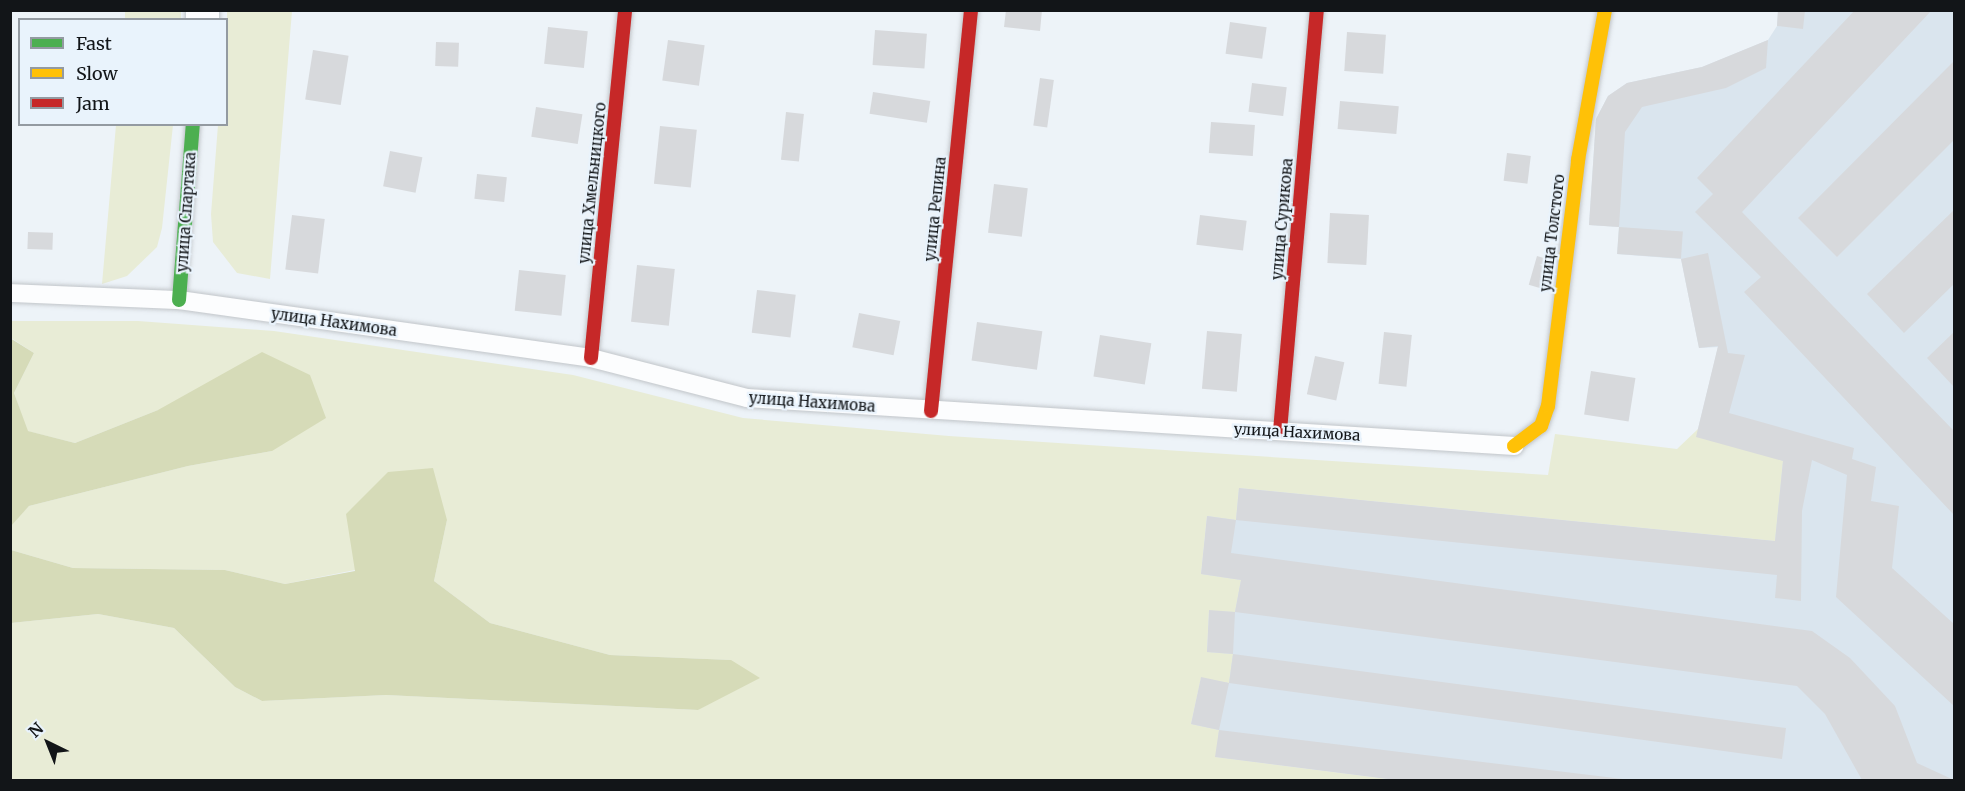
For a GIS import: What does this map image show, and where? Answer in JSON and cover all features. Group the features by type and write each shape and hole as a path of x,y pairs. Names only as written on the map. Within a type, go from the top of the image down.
{"street":[{"name":"улица Хмельницкого","path":"591,358 625,10"},
{"name":"улица Репина","path":"931,411 971,10"},
{"name":"улица Сурикова","path":"1281,431 1317,10"},
{"name":"улица Толстого","path":"1514,446 1541,426 1548,406 1578,160 1605,10"},
{"name":"улица Спартака","path":"179,300 193,126"}],"lane":[{"name":"улица Нахимова","path":"10,293 179,300 591,358 747,398 1514,446"}],"shaded area":[{"path":"1778,11 1954,11 1954,780 1396,780 1215,757 1191,724 1207,652 1209,610 1201,574 1207,516 1239,488 1775,541 1696,437 1718,347 1699,348 1681,259 1617,254 1619,227 1589,225 1596,119 1608,96 1627,83 1702,67 1768,40 1777,26"}],"green space":[{"path":"125,11 181,11 181,18 125,18"},
{"path":"227,11 292,11 270,279 237,273 213,242 211,214 218,126 228,126"},
{"path":"116,126 173,126 162,228 157,247 127,276 102,284"},
{"path":"11,321 138,321 274,331 573,375 743,418 949,436 1548,475 1555,434 1677,449 1698,429 1783,461 1775,541 1239,488 1236,520 1207,516 1201,574 1241,580 1235,612 1209,611 1207,652 1233,654 1229,683 1201,678 1191,724 1219,730 1216,757 1396,780 11,780 11,623 98,614 174,628 235,687 262,701 386,695 698,710 731,660 610,655 490,623 434,581 447,520 355,570 285,584 225,570 73,568 11,550 10,526 29,506 188,466 272,451 158,410 75,443 27,431 14,393 34,353 11,338"},
{"path":"10,338 34,353 14,393 28,431 75,443 158,410 262,352 310,375 326,418 272,451 188,466 29,506 11,526"},
{"path":"433,468 447,520 434,581 490,623 610,655 731,660 760,678 698,710 386,695 262,701 235,687 174,628 98,614 11,623 11,550 73,568 225,570 285,584 355,571 346,514 388,472"}],"building":[{"path":"1006,10 1042,10 1040,31 1004,27"},
{"path":"1778,10 1805,10 1803,29 1777,26"},
{"path":"1855,10 1932,10 1742,212 1954,431 1954,515 1744,292 1761,277 1695,212 1713,194 1697,178"},
{"path":"1230,22 1267,27 1262,59 1226,54"},
{"path":"548,27 588,31 584,68 544,64"},
{"path":"875,30 927,34 924,69 873,65"},
{"path":"1347,32 1386,35 1383,74 1344,71"},
{"path":"668,40 705,45 699,86 662,81"},
{"path":"1768,40 1766,68 1726,88 1642,107 1625,132 1619,227 1589,225 1596,119 1608,96 1627,83 1702,67"},
{"path":"436,42 459,43 458,67 435,66"},
{"path":"313,50 349,56 341,105 305,99"},
{"path":"1954,61 1954,140 1837,257 1798,218"},
{"path":"1040,78 1054,80 1047,127 1033,126"},
{"path":"1252,83 1287,87 1283,116 1248,112"},
{"path":"873,92 930,101 927,123 870,114"},
{"path":"1340,101 1399,106 1396,134 1338,129"},
{"path":"536,107 582,114 578,144 531,137"},
{"path":"786,112 804,114 799,162 781,160"},
{"path":"1211,122 1255,125 1253,156 1209,153"},
{"path":"660,126 697,130 691,188 654,184"},
{"path":"390,151 422,157 416,193 383,186"},
{"path":"1507,153 1531,156 1527,184 1504,181"},
{"path":"477,174 507,177 504,202 474,199"},
{"path":"994,184 1028,188 1022,237 988,233"},
{"path":"1954,210 1954,284 1904,333 1867,294"},
{"path":"1330,213 1369,215 1366,265 1327,263"},
{"path":"292,215 325,219 318,274 285,270"},
{"path":"1200,215 1247,221 1243,251 1196,245"},
{"path":"1619,227 1683,231 1681,258 1617,254"},
{"path":"28,232 53,233 52,250 27,249"},
{"path":"1708,253 1728,353 1745,355 1729,413 1854,448 1852,459 1876,467 1871,501 1899,506 1892,568 1954,624 1954,706 1836,597 1847,475 1812,460 1802,511 1801,601 1775,598 1777,575 1236,520 1239,488 1775,541 1783,461 1696,437 1718,346 1699,348 1681,259"},
{"path":"1537,256 1551,260 1543,289 1529,285"},
{"path":"637,265 675,269 669,326 631,322"},
{"path":"519,270 566,275 561,316 515,311"},
{"path":"757,290 796,295 790,337 752,333"},
{"path":"859,313 900,321 894,355 852,347"},
{"path":"977,322 1042,331 1037,370 972,361"},
{"path":"1207,331 1242,334 1237,392 1202,389"},
{"path":"1384,332 1412,335 1406,387 1379,384"},
{"path":"1954,332 1954,387 1927,358"},
{"path":"1100,335 1151,343 1145,385 1093,376"},
{"path":"1315,356 1344,362 1336,400 1307,394"},
{"path":"1591,371 1635,378 1629,421 1584,414"},
{"path":"1207,516 1236,520 1231,553 1812,631 1850,658 1895,706 1917,763 1954,780 1862,780 1825,714 1797,686 1235,612 1241,580 1201,574"},
{"path":"1209,610 1235,612 1233,654 1207,652"},
{"path":"1233,654 1786,728 1782,759 1229,683"},
{"path":"1201,677 1229,683 1219,730 1191,724"},
{"path":"1219,730 1631,780 1396,780 1215,757"}],"traffic: fast":[{"path":"179,300 193,126"}],"traffic: slow":[{"path":"1514,446 1541,426 1548,406 1578,160 1605,10"}],"traffic: jam":[{"path":"591,358 625,10"},
{"path":"931,411 971,10"},
{"path":"1280,431 1317,10"}]}
